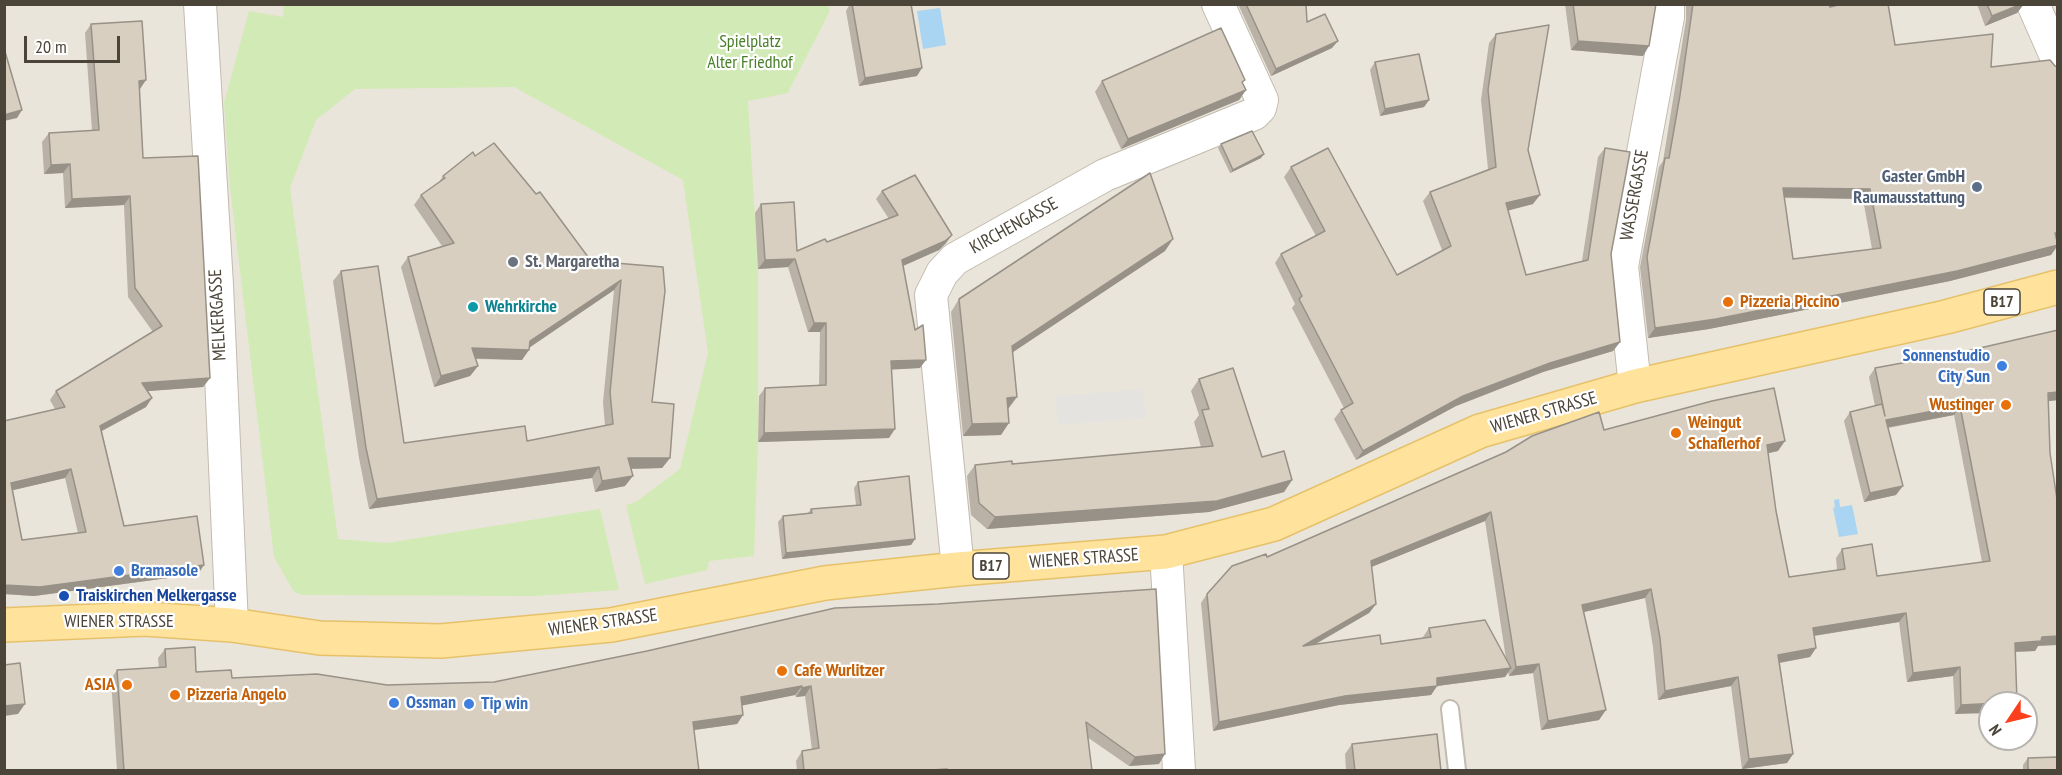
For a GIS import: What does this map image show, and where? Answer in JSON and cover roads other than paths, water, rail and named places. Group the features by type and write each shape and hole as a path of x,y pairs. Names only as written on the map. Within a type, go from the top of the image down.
{"main road":[{"name":"WIENER STRASSE","path":"4,625 145,619 232,625 320,638 441,641 611,625 825,583 958,569 1166,552 1274,524 1480,431 1635,386 1946,317 2058,287"}],"street":[{"name":"MELKERGASSE","path":"200,4 217,285 232,625"},
{"name":"KIRCHENGASSE","path":"958,569 931,296 942,273 955,259 1105,175 1254,114 1260,108 1262,100 1218,4"},
{"name":"WASSERGASSE","path":"1635,386 1622,266 1668,17 1668,4"},
{"path":"2033,4 2058,61"},
{"path":"1166,552 1179,771"}],"lane":[{"path":"1450,709 1456,771"}],"water":[{"path":"940,8 946,45 923,49 917,11"},
{"path":"1839,499 1840,507 1852,505 1858,534 1839,537 1833,508 1835,507 1834,500"}],"place":[{"name":"Gaster GmbH Raumausstattung","path":"1977,187"},
{"name":"St. Margaretha","path":"513,262"},
{"name":"Pizzeria Piccino","path":"1728,302"},
{"name":"Wehrkirche","path":"473,307"},
{"name":"Sonnenstudio City Sun","path":"2002,366"},
{"name":"Wustinger","path":"2006,405"},
{"name":"Weingut Schaflerhof","path":"1676,433"},
{"name":"Bramasole","path":"119,571"},
{"name":"Traiskirchen Melkergasse","path":"64,596"},
{"name":"Cafe Wurlitzer","path":"782,671"},
{"name":"ASIA","path":"127,685"},
{"name":"Pizzeria Angelo","path":"175,695"},
{"name":"Ossman","path":"394,703"},
{"name":"Tip win","path":"469,704"}],"park label":[{"name":"Spielplatz Alter Friedhof","path":"750,52"}]}
